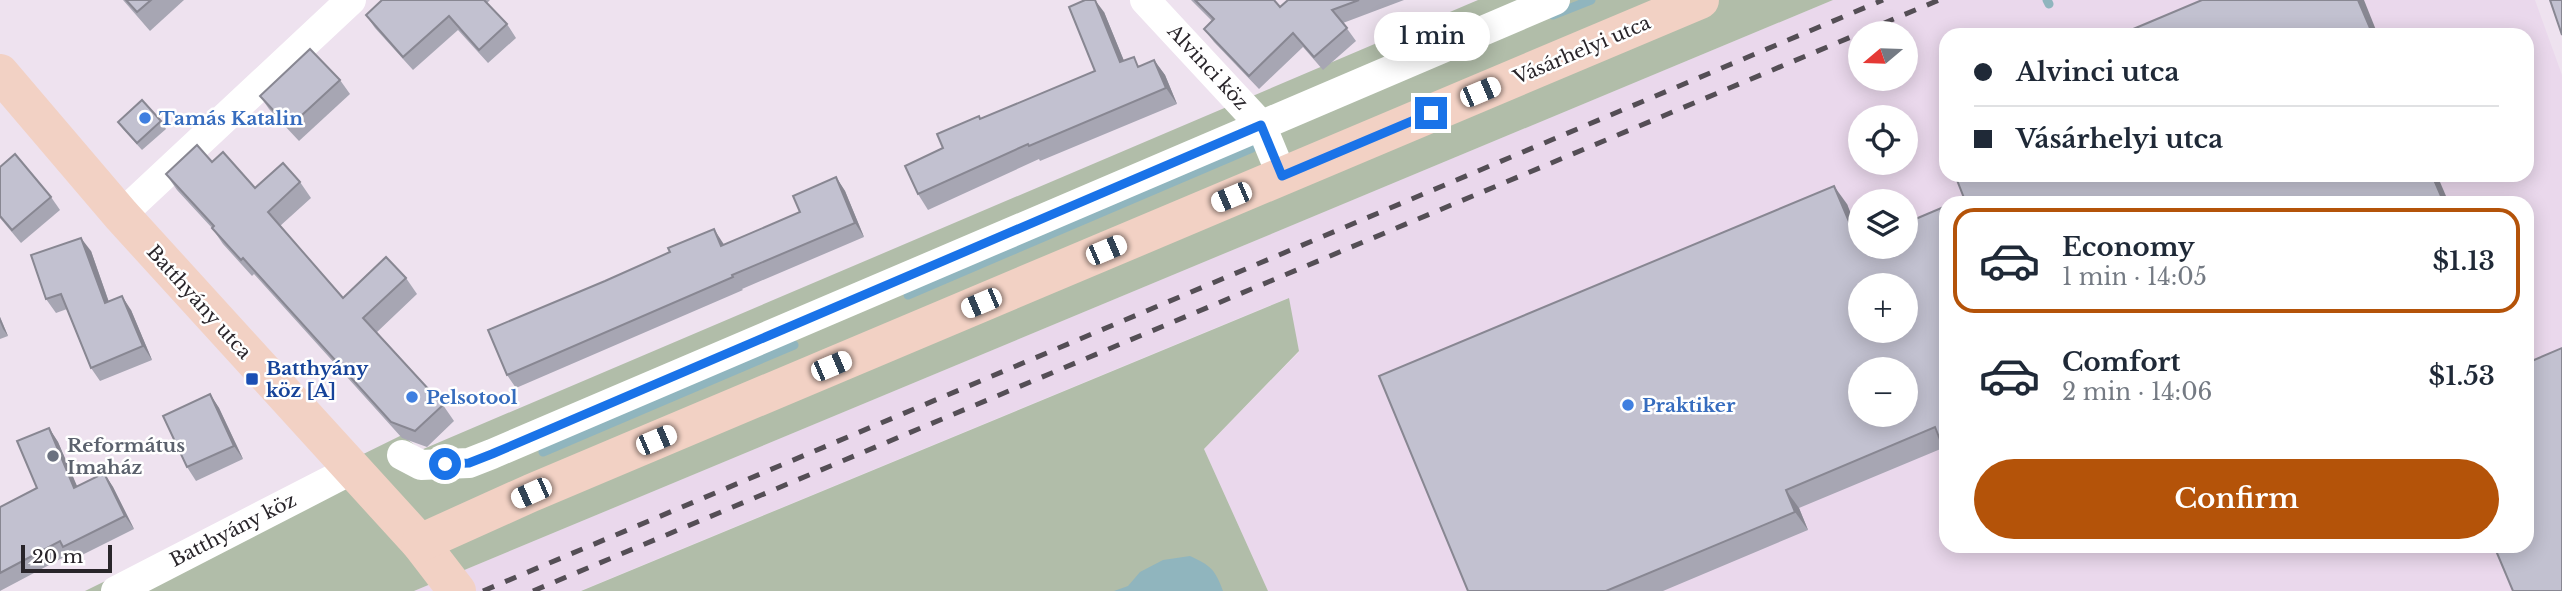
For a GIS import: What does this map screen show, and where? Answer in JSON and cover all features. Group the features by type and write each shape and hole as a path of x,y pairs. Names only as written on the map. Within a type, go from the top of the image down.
{"street":[{"path":"121,215 351,0"},
{"name":"Alvinci köz","path":"1146,0 1261,125 1282,176"},
{"path":"402,455 421,466 469,463 1555,0"},
{"name":"Vásárhelyi utca","path":"420,543 531,493 1700,0"},
{"name":"Batthyány utca","path":"0,73 121,215 420,543 457,591"},
{"name":"Batthyány köz","path":"116,591 351,470"}],"shaded area":[{"path":"1833,0 2535,0 2562,75 2562,591 1268,591 1204,449 1299,352 1288,298 580,591 414,591"}],"green space":[{"path":"1478,0 1833,0 414,591 85,591 402,435 421,450"},
{"path":"1289,298 1299,351 1204,449 1268,591 581,591"}],"water":[{"path":"1190,556 1211,569 1223,591 1114,591 1128,586 1140,572 1163,560"}],"building":[{"path":"126,0 151,0 137,12"},
{"path":"382,0 484,0 507,24 479,50 449,16 403,57 366,15"},
{"path":"1085,0 1095,0 1120,62 1134,57 1138,67 1154,60 1166,88 1029,146 1028,144 918,194 905,166 943,148 937,134 1095,71 1069,7"},
{"path":"1195,0 1274,0 1280,7 1288,0 1359,0 1332,10 1347,28 1314,57 1293,33 1249,76 1204,29 1214,19"},
{"path":"2202,0 2358,0 2370,28 2136,28"},
{"path":"2550,0 2562,0 2562,35"},
{"path":"310,49 340,80 289,127 260,96"},
{"name":"Tamás Katalin","path":"142,100 161,121 137,143 118,122"},
{"path":"197,145 212,162 223,152 255,188 283,163 300,182 268,212 343,298 386,257 406,278 363,318 443,405 415,431 391,422 243,258 241,260 166,174"},
{"path":"15,154 51,197 12,230 0,216 0,167"},
{"path":"836,177 855,223 507,375 488,330 670,252 668,248 714,229 721,246 800,212 793,196"},
{"path":"1958,182 2435,182 2441,196 1963,196"},
{"name":"Praktiker","path":"1834,186 1848,219 1848,259 1918,259 1918,218 1939,209 1939,437 1935,427 1786,490 1795,512 1606,591 1468,591 1379,376"},
{"path":"81,238 105,303 122,296 143,346 91,368 61,294 46,299 31,255"},
{"path":"2562,348 2562,591 2513,591 2497,553 2534,553 2534,360"},
{"path":"210,394 234,446 187,467 163,416"},
{"path":"49,428 74,488 104,473 125,516 63,547 60,541 0,573 0,507 37,488 17,441"}],"waterway":[{"path":"1553,15 1591,0"},
{"path":"2047,0 2049,4"},
{"path":"908,295 1252,148"},
{"path":"543,452 794,345"}],"railway":[{"path":"483,591 1883,0"},
{"path":"533,591 1939,0"}],"place":[{"name":"Tamás Katalin","path":"145,118"},
{"name":"Batthyány köz [A]","path":"252,379"},
{"name":"Pelsotool","path":"412,397"},
{"name":"Praktiker","path":"1628,405"},
{"name":"Református Imaház","path":"53,456"}],"route":[{"path":"445,464 469,463 492,454 1261,125 1282,176 1431,113"}]}
